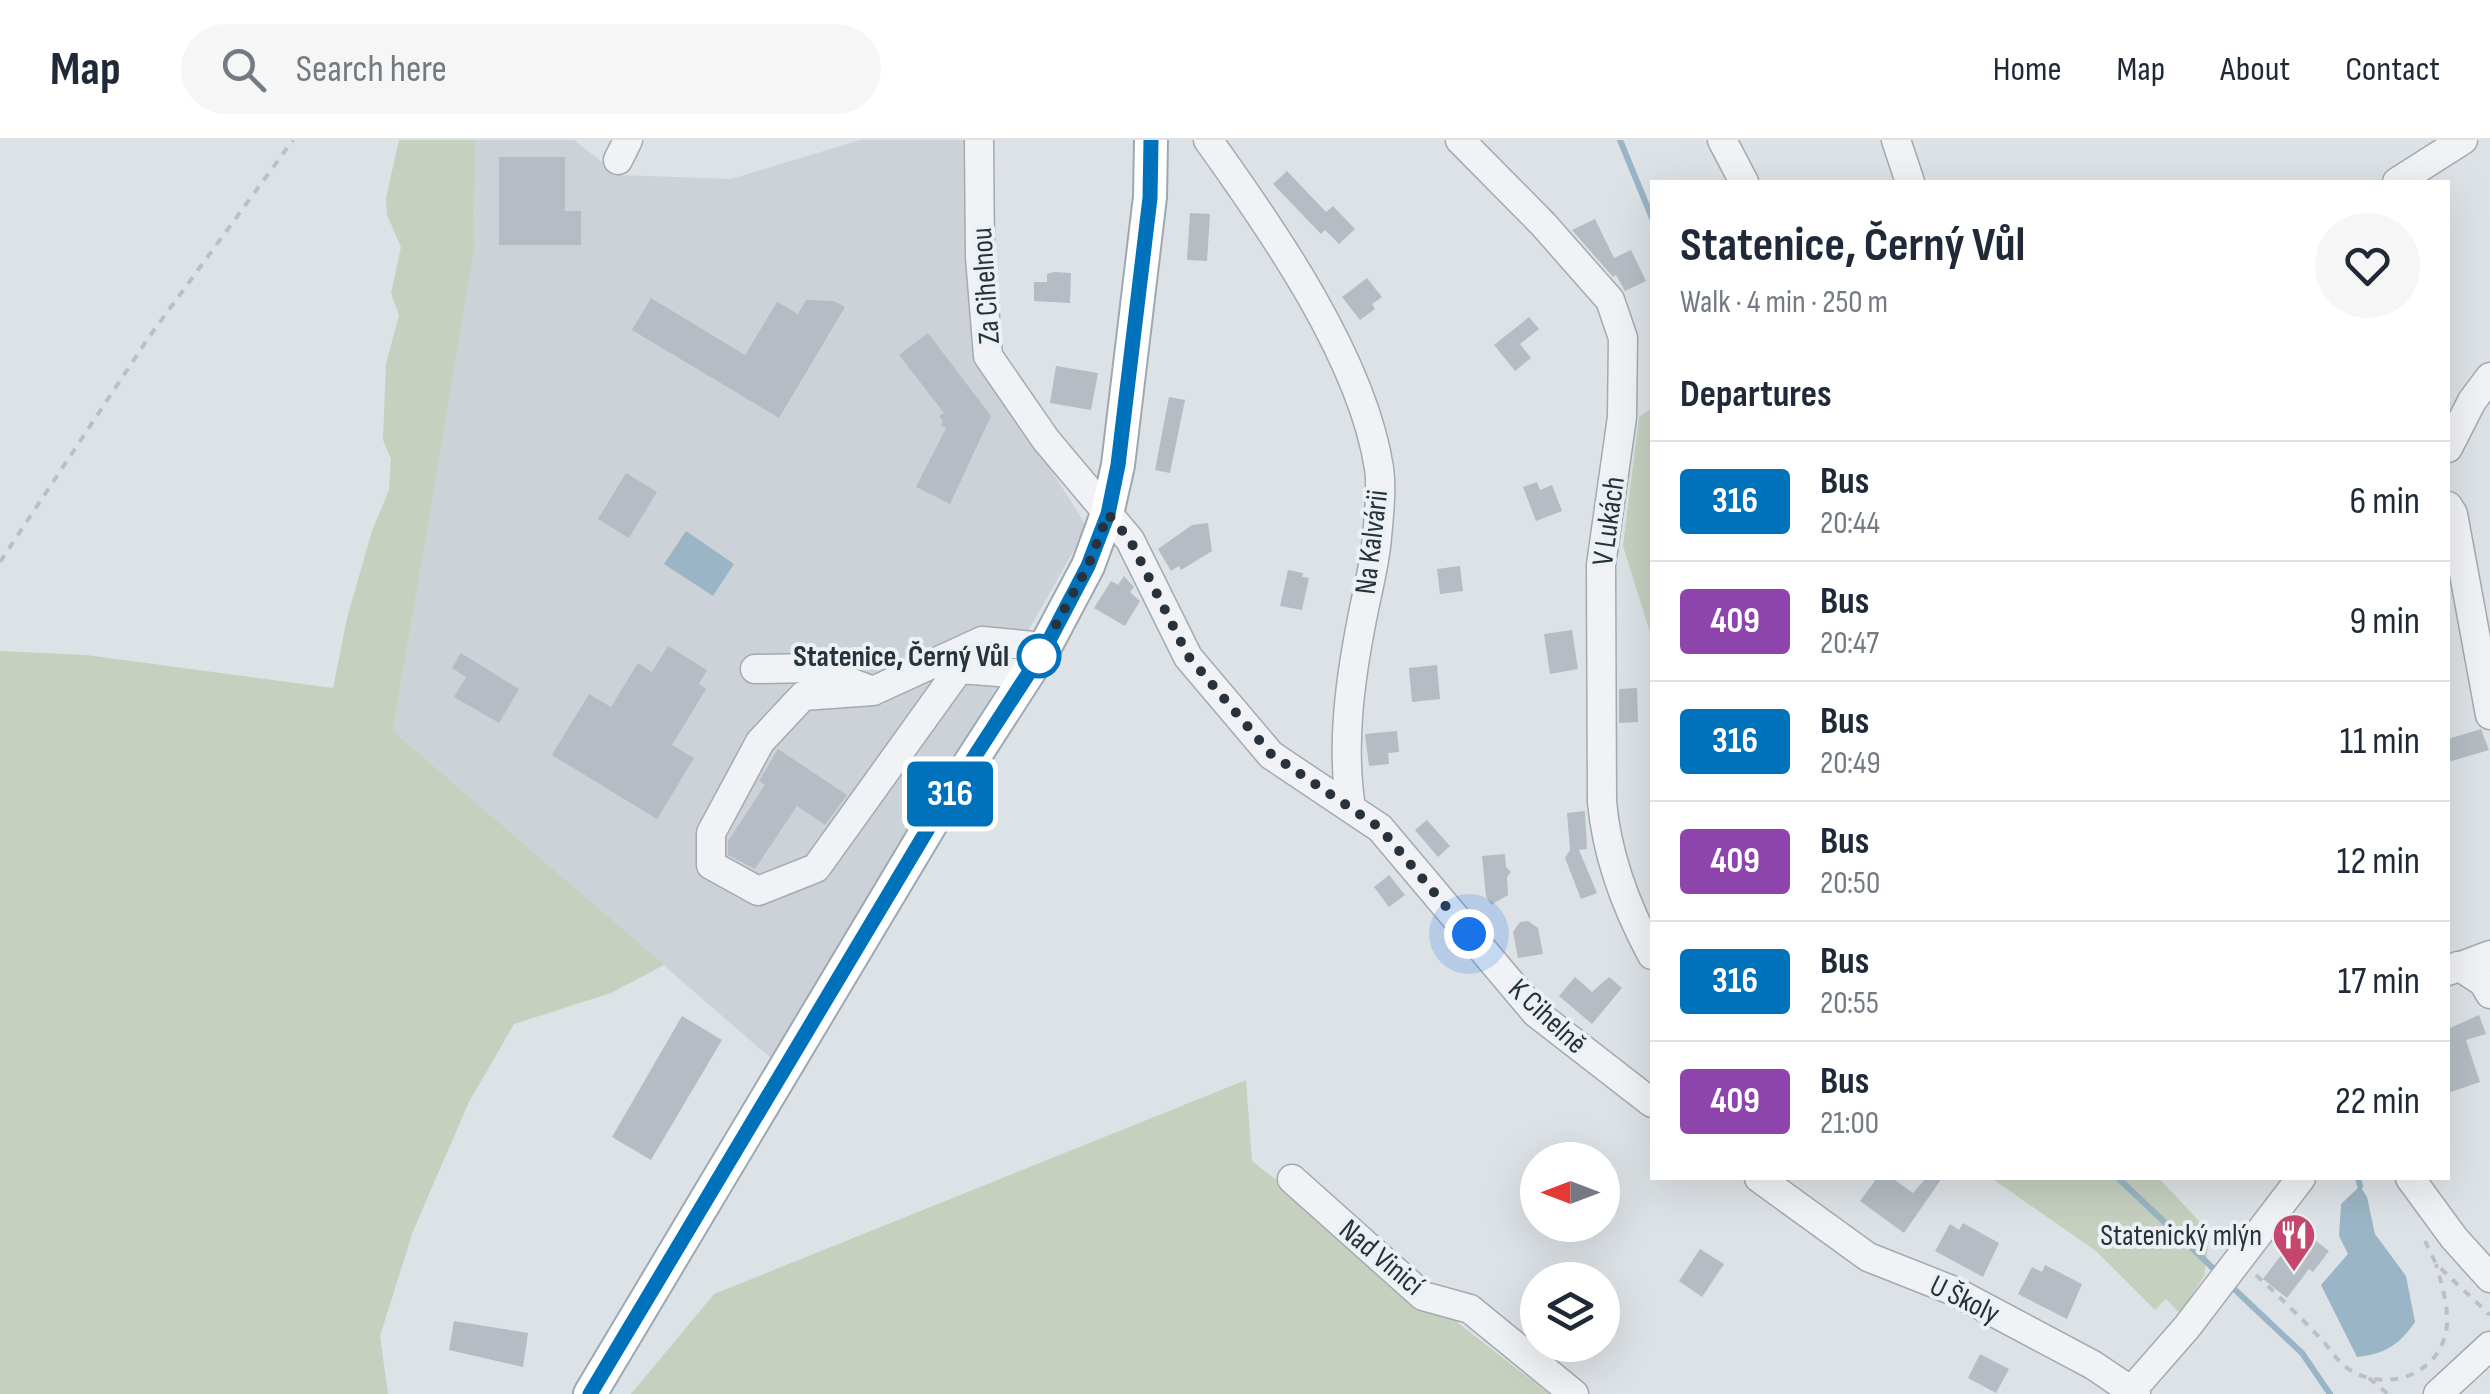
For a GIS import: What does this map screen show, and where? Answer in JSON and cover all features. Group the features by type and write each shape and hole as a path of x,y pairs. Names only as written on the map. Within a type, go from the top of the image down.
{"main road":[{"path":"590,1394 932,822 1036,661 1088,566 1108,514 1118,465 1150,198 1151,140"}],"street":[{"name":"Za Cihelnou","path":"979,140 980,257 988,356 1046,440 1108,514"},
{"name":"Na Kalvárii","path":"1208,140 1258,210 1308,291 1359,395 1379,470 1377,540 1354,661 1345,772 1351,808"},
{"name":"V Lukách","path":"1460,140 1543,224 1610,300 1623,338 1622,416 1601,566 1602,802 1616,875 1650,951"},
{"path":"1722,140 1743,180"},
{"path":"1896,140 1909,180"},
{"path":"2400,180 2464,140"},
{"path":"2451,440 2490,377"},
{"path":"2451,440 2490,416"},
{"path":"2450,509 2490,715"},
{"name":"K Cihelně","path":"1108,514 1130,540 1188,656 1271,754 1380,828 1536,1014 1650,1101"},
{"path":"982,641 1036,661 959,669 816,868 758,891 711,864 711,833 760,742 803,696 873,691 982,641"},
{"path":"755,668 813,668 873,691"},
{"path":"2453,969 2490,956"},
{"path":"2453,969 2483,982 2490,994"},
{"name":"Nad Vinicí","path":"1292,1179 1423,1296 1470,1308 1574,1394"},
{"path":"1766,1180 1793,1190"},
{"path":"2134,1392 2299,1180"},
{"path":"2411,1180 2454,1238 2490,1278"},
{"name":"U Školy","path":"1793,1190 1868,1258 1954,1291 2094,1365 2134,1392"},
{"path":"2438,1394 2490,1346"}],"path":[{"path":"0,562 149,337 293,140"},
{"path":"2368,1378 2389,1380 2414,1375 2441,1349 2446,1306 2436,1264"},
{"path":"2228,1272 2344,1365 2388,1394"}],"shaded area":[{"path":"475,140 574,140 619,175 731,179 860,140 968,140 971,342 1087,527 985,707 773,1060 393,731 474,251"}],"green space":[{"path":"399,140 475,140 474,251 393,731 664,965 611,993 514,1024 469,1102 413,1231 380,1336 388,1394 0,1394 0,651 86,655 333,688 347,618 372,531 389,490 391,459 383,440 386,364 399,315 391,293 401,247 387,215 386,198"},
{"path":"1650,409 1650,633 1623,546 1639,417"},
{"path":"1246,1080 1252,1161 1549,1394 631,1394 714,1294"},
{"path":"1994,1180 2161,1180 2210,1233 2204,1276 2180,1314 2166,1299 2155,1310 2096,1251"}],"water":[{"path":"686,531 734,564 713,596 664,564"},
{"path":"2360,1186 2367,1197 2375,1234 2406,1276 2415,1322 2390,1347 2357,1357 2321,1285 2348,1254 2339,1236 2341,1204"}],"building":[{"path":"499,157 565,157 565,211 581,211 581,245 499,245"},
{"path":"1287,171 1326,212 1333,206 1355,229 1339,244 1325,230 1321,234 1273,184"},
{"path":"1190,213 1210,214 1207,261 1187,260"},
{"path":"1595,219 1614,258 1631,250 1646,281 1625,291 1616,275 1613,277 1572,230"},
{"path":"1071,273 1070,303 1034,301 1034,282 1047,282 1047,274"},
{"path":"1367,278 1382,297 1372,304 1375,309 1360,320 1342,297"},
{"path":"651,298 745,355 777,302 798,314 806,300 834,301 845,307 779,418 632,330"},
{"path":"1529,317 1539,329 1520,344 1531,358 1515,371 1494,345"},
{"path":"928,333 991,416 950,504 916,487 946,428 939,416 944,413 899,355"},
{"path":"1056,366 1098,373 1091,410 1050,403"},
{"path":"1169,397 1185,400 1170,473 1155,470"},
{"path":"626,473 657,492 629,538 598,519"},
{"path":"1537,482 1540,490 1552,485 1562,511 1536,521 1523,487"},
{"path":"1208,523 1212,551 1181,570 1179,566 1171,571 1158,549 1192,525"},
{"path":"1460,566 1463,591 1440,594 1437,569"},
{"path":"1288,570 1309,578 1302,610 1280,606"},
{"path":"1124,576 1134,587 1130,592 1140,601 1125,626 1094,608 1111,581 1118,585"},
{"path":"1572,630 1578,669 1550,674 1544,634"},
{"path":"668,646 707,670 699,684 706,689 672,745 694,758 657,819 552,755 589,694 611,707 638,663 652,672"},
{"path":"461,653 519,689 499,723 454,697 466,677 452,668"},
{"path":"1437,665 1440,699 1412,702 1409,668"},
{"path":"1637,688 1638,722 1619,723 1619,689"},
{"path":"2481,729 2489,750 2450,761 2450,738"},
{"path":"1397,731 1399,752 1388,753 1389,764 1369,766 1365,734"},
{"path":"778,749 847,795 825,825 797,806 755,869 728,855 728,841 765,785 759,781"},
{"path":"1585,811 1587,849 1579,850 1597,893 1581,899 1565,858 1570,850 1567,813"},
{"path":"1427,820 1450,846 1438,857 1415,830"},
{"path":"1505,854 1506,867 1511,872 1507,877 1508,895 1491,905 1486,896 1482,856"},
{"path":"1389,875 1405,895 1389,907 1374,887"},
{"path":"1528,921 1538,928 1543,954 1518,958 1513,932 1520,922"},
{"path":"1575,977 1592,992 1609,977 1622,988 1592,1024 1559,996"},
{"path":"2479,1015 2486,1034 2466,1040 2480,1082 2450,1092 2450,1028"},
{"path":"682,1016 722,1040 651,1160 612,1137"},
{"path":"1876,1180 1895,1180 1913,1193 1924,1180 1941,1180 1904,1233 1860,1201"},
{"path":"1963,1223 1999,1243 1983,1277 1935,1251 1950,1224 1959,1230"},
{"path":"2301,1229 2329,1251 2287,1298 2263,1279"},
{"path":"1700,1249 1724,1264 1702,1297 1679,1281"},
{"path":"2045,1265 2082,1284 2067,1319 2018,1294 2032,1267 2042,1272"},
{"path":"454,1321 528,1333 523,1367 449,1350"},
{"path":"1980,1354 2009,1369 1996,1393 1968,1378"}],"waterway":[{"path":"1620,140 1650,213"},
{"path":"2120,1180 2218,1273"},
{"path":"2358,1180 2360,1186"},
{"path":"2230,1285 2302,1353 2330,1394"}],"bus line":[{"name":"316","path":"590,1394 932,822 1045,648 1088,566 1108,514 1118,465 1150,198 1151,140"}],"place":[{"name":"Statenice, Černý Vůl","path":"1039,656"},
{"name":"Statenický mlýn","path":"2294,1273"}],"route":[{"path":"1039,656 1088,566 1108,514 1130,540 1188,656 1271,754 1380,828 1469,934"}]}
